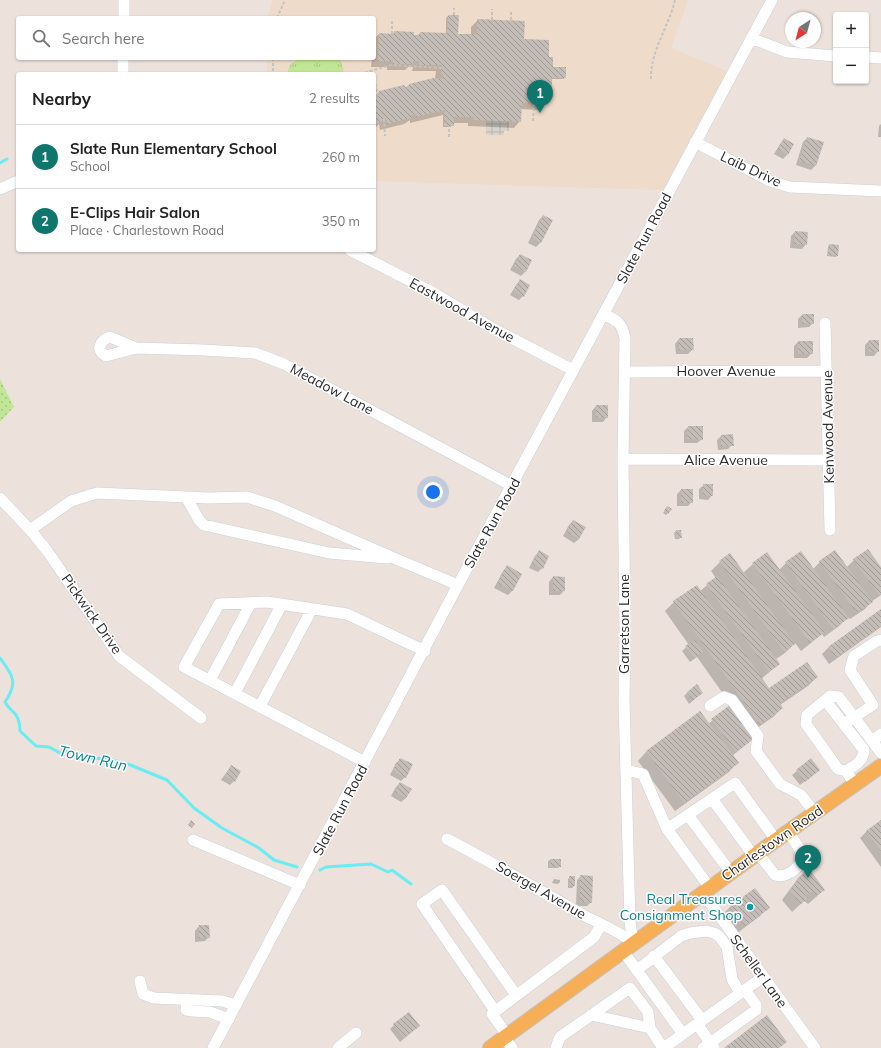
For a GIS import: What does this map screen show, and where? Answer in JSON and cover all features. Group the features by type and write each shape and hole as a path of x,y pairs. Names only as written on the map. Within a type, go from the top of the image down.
{"main road":[{"name":"Charlestown Road","path":"490,1048 508,1040 628,947 881,766"}],"street":[{"path":"124,0 124,16"},
{"name":"Slate Run Road","path":"213,1048 425,651 458,585 772,0"},
{"path":"751,38 787,52 833,56"},
{"path":"869,58 881,58"},
{"path":"123,72 124,60"},
{"name":"Laib Drive","path":"696,142 770,181 790,187 881,191"},
{"path":"0,189 16,182"},
{"name":"Eastwood Avenue","path":"354,252 432,292 492,328 574,370"},
{"name":"Garretson Lane","path":"604,314 616,321 623,328 625,338 623,459 625,631 624,701 630,922 628,947"},
{"name":"Kenwood Avenue","path":"825,323 830,530"},
{"name":"Meadow Lane","path":"136,348 255,353 284,364 512,486"},
{"name":"Hoover Avenue","path":"625,372 827,371"},
{"name":"Alice Avenue","path":"623,459 829,460"},
{"path":"30,530 71,501 97,493 186,497 247,497 275,506 458,585"},
{"path":"186,497 199,520 204,524 329,553 396,559"},
{"name":"Pickwick Drive","path":"0,498 30,530 61,569 119,656 201,718"},
{"path":"365,762 184,667 219,604 266,602 347,614 425,651"},
{"path":"210,680 251,603"},
{"path":"235,693 282,604"},
{"path":"260,706 312,609"},
{"path":"844,724 873,705 850,670 854,656 881,640"},
{"path":"855,784 846,771 838,769 806,724 807,715 830,696 839,697 881,753"},
{"path":"710,706 724,697 732,700 758,736 756,751 780,784 801,795 815,813"},
{"path":"825,700 864,750 864,755 860,762 846,771"},
{"path":"872,741 881,734"},
{"name":"Scheller Lane","path":"626,770 643,774 667,829 763,977 816,1048"},
{"path":"667,829 712,798 735,783 782,836 799,848 801,861 796,868 782,877 775,875 756,854 712,798"},
{"path":"688,815 731,873"},
{"path":"193,840 300,885"},
{"name":"Soergel Avenue","path":"447,840 495,864 601,925 625,936 628,947"},
{"path":"495,1011 422,904 442,890 516,996"},
{"path":"508,1040 492,1014 594,937 601,925"},
{"path":"556,1048 560,1037 630,988 654,956 681,936 690,933 706,931 719,936 727,947 732,979 756,1005 756,1010 709,1046 699,1022 654,956"},
{"path":"628,947 640,974 683,1034"},
{"path":"630,988 648,1012 650,1028 664,1048 763,977"},
{"path":"140,981 143,994 154,998 222,1001 236,1005"},
{"path":"187,999 186,1010 210,1012 229,1019"},
{"path":"591,1015 650,1028"},
{"path":"338,1048 356,1033"}],"path":[{"path":"278,16 285,0"},
{"path":"652,79 651,72 654,60 675,0"},
{"path":"454,8 454,15"},
{"path":"492,9 492,20"},
{"path":"511,10 511,20"},
{"path":"392,21 392,34"},
{"path":"273,60 273,72"},
{"path":"368,72 391,65 442,68"},
{"path":"376,88 378,96"},
{"path":"533,121 534,103"},
{"path":"384,119 385,136"},
{"path":"449,126 449,138"}],"shaded area":[{"path":"273,0 688,0 671,48 727,71 663,190 376,181 376,72 267,72 267,60 376,60 376,16 268,16"},
{"path":"486,120 509,121 509,131 504,131 504,135 486,135"}],"green space":[{"path":"296,60 341,60 344,72 288,72 290,65"},
{"path":"0,379 14,407 0,422"}],"building":[{"path":"448,15 459,15 458,34 477,34 477,19 525,21 524,39 549,40 549,57 553,57 553,67 566,67 566,78 552,78 552,88 548,88 547,104 522,103 521,122 474,120 474,117 454,117 454,126 444,126 445,110 416,117 416,114 411,115 412,118 387,124 386,119 376,124 376,96 380,95 379,91 404,85 405,87 409,86 409,84 438,77 438,79 443,78 443,74 441,74 442,65 419,65 419,61 413,61 413,64 393,64 393,61 378,61 379,33 394,34 394,31 414,32 414,35 420,35 420,32 447,33"},
{"path":"807,137 824,142 816,166 799,161"},
{"path":"784,138 794,144 788,155 778,149"},
{"path":"543,215 553,220 541,243 532,238"},
{"path":"795,231 808,232 807,245 794,244"},
{"path":"829,244 839,245 838,256 828,255"},
{"path":"520,254 532,260 526,272 514,266"},
{"path":"520,279 530,285 524,297 513,291"},
{"path":"802,314 814,314 814,324 802,324"},
{"path":"679,338 693,338 694,350 679,350"},
{"path":"869,340 879,340 879,352 869,352"},
{"path":"798,341 813,341 813,354 798,354"},
{"path":"596,405 608,405 608,418 596,418"},
{"path":"688,426 703,426 703,440 687,439"},
{"path":"733,434 734,446 721,446 721,435"},
{"path":"703,484 713,484 713,496 703,496"},
{"path":"681,489 693,489 693,503 681,503"},
{"path":"667,506 672,509 668,514 664,511"},
{"path":"573,520 586,527 579,539 566,532"},
{"path":"676,530 681,530 682,538 676,538"},
{"path":"868,549 881,567 881,594 879,595 853,559"},
{"path":"539,550 549,556 543,569 532,563"},
{"path":"835,550 873,602 857,613 819,561"},
{"path":"801,551 849,618 833,629 785,562"},
{"path":"767,552 825,632 810,643 752,563"},
{"path":"730,553 795,644 784,652 719,561"},
{"path":"507,565 522,574 513,591 497,583"},
{"path":"553,576 565,577 565,591 553,591"},
{"path":"717,576 780,664 769,672 706,584"},
{"path":"697,585 769,688 807,662 818,677 780,703 783,708 760,725 673,601"},
{"path":"881,609 881,626 836,658 828,647"},
{"path":"695,640 703,652 694,658 685,646"},
{"path":"697,684 703,693 693,700 687,692"},
{"path":"730,705 755,738 736,752 711,719"},
{"path":"700,711 739,763 684,803 646,751"},
{"path":"400,758 413,764 406,778 393,771"},
{"path":"811,758 820,770 805,782 796,770"},
{"path":"231,765 241,771 235,782 225,776"},
{"path":"400,782 412,789 406,798 395,792"},
{"path":"191,820 195,824 192,828 188,825"},
{"path":"881,820 881,851 866,831"},
{"path":"550,859 561,859 561,867 550,867"},
{"path":"808,867 825,890 817,895 812,892 804,895 808,898 801,904 790,891"},
{"path":"580,875 593,876 592,903 580,902"},
{"path":"569,876 575,876 575,886 569,886"},
{"name":"Real Treasures Consignment Shop","path":"755,888 770,908 745,926 730,906"},
{"path":"199,925 209,925 210,938 199,938"},
{"path":"409,1012 420,1026 404,1038 393,1024"},
{"path":"767,1015 787,1042 779,1048 724,1048"}],"waterway":[{"path":"0,163 7,159"},
{"name":"Town Run","path":"0,658 11,674 13,684 5,702 7,706 15,713 20,731 36,746 49,747 60,753 69,751 89,758 108,759 128,764 167,780 194,808 222,828 259,848 274,860 297,867"},
{"name":"Town Run","path":"320,870 326,867 371,864 388,872 392,870 411,884"}],"place":[{"name":"Slate Run Elementary School","path":"540,113"},
{"name":"E-Clips Hair Salon","path":"808,878"},
{"name":"Real Treasures Consignment Shop","path":"750,907"}]}
